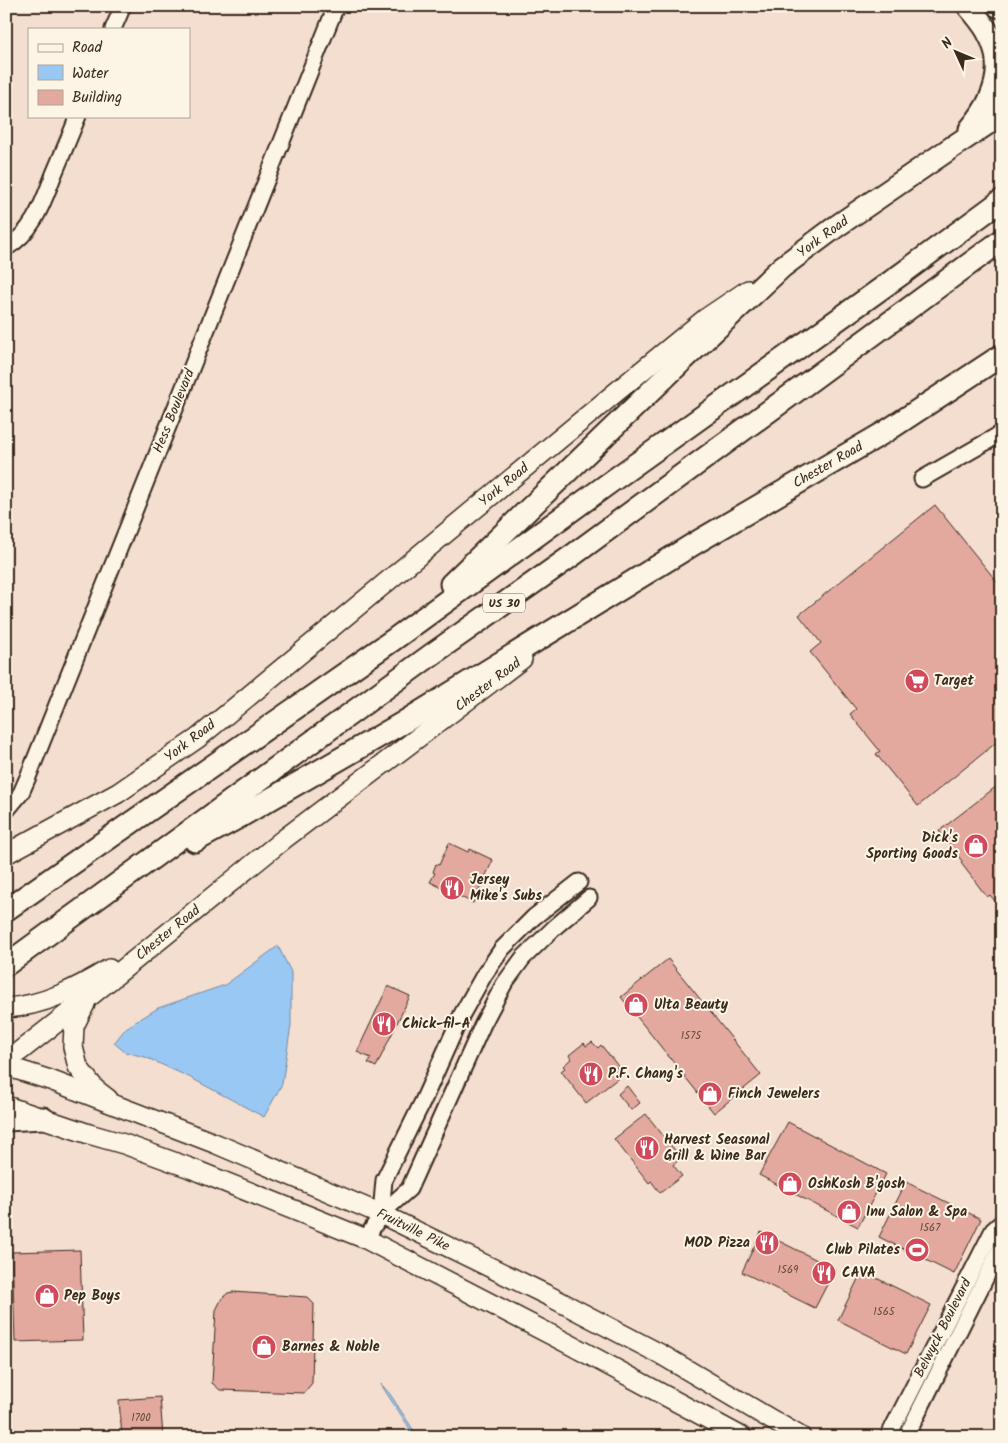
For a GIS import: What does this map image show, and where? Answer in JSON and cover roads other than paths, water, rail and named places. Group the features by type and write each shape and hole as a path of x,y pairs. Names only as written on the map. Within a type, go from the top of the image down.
{"highway":[{"path":"948,150 979,118 995,88 997,73 996,50 987,30 968,6"},
{"path":"978,6 1002,23"},
{"name":"York Road","path":"782,267 837,226 1002,114"},
{"path":"948,150 978,136 1002,132"},
{"name":"US 30","path":"6,910 393,640 1002,200"},
{"name":"US 30","path":"6,965 431,655 573,555 1002,240"},
{"path":"393,640 782,267"},
{"name":"Chester Road","path":"600,600 885,432 1002,355"},
{"path":"124,878 244,815 404,722 600,600"},
{"path":"6,1120 43,1118"}],"main road":[{"name":"York Road","path":"6,854 118,793 198,738 705,319 782,267"},
{"name":"Chester Road","path":"6,1060 89,997 284,839 600,600"},
{"path":"6,1008 44,1002 94,978 160,940"},
{"path":"89,997 74,1026 73,1047 78,1067 95,1089 117,1106"},
{"name":"Fruitville Pike","path":"6,1066 50,1080 214,1143 381,1214 549,1296 654,1350 800,1437"},
{"path":"6,1106 124,1144 190,1168 366,1239 742,1437"}],"street":[{"path":"113,28 122,6"},
{"name":"Hess Boulevard","path":"6,811 20,793 28,777 336,6"},
{"path":"6,248 13,244 28,229 40,210 77,118"},
{"path":"922,479 1002,434"},
{"path":"381,1214 384,1180 423,1101 462,1014 484,975 502,948 534,917 579,882"},
{"path":"366,1239 381,1214 409,1189 483,1024 504,984 523,958 555,926 589,898"},
{"name":"Belwyck Boulevard","path":"888,1437 993,1230 1002,1222"},
{"name":"Belwyck Boulevard","path":"906,1437 1002,1245"}],"water":[{"path":"278,946 291,972 291,1025 282,1084 264,1117 191,1078 145,1057 125,1052 114,1043 126,1028 158,1008 225,985"},
{"path":"381,1384 390,1394 418,1437 414,1437"}],"place":[{"name":"Target","path":"917,681"},
{"name":"Dick's Sporting Goods","path":"976,846"},
{"name":"Jersey Mike's Subs","path":"452,888"},
{"name":"Ulta Beauty","path":"636,1005"},
{"name":"Chick-fil-A","path":"384,1024"},
{"name":"P.F. Chang's","path":"591,1074"},
{"name":"Finch Jewelers","path":"710,1094"},
{"name":"Harvest Seasonal Grill & Wine Bar","path":"647,1148"},
{"name":"OshKosh B'gosh","path":"790,1184"},
{"name":"Inu Salon & Spa","path":"849,1212"},
{"name":"MOD Pizza","path":"767,1243"},
{"name":"Club Pilates","path":"917,1250"},
{"name":"CAVA","path":"824,1273"},
{"name":"Pep Boys","path":"47,1296"},
{"name":"Barnes & Noble","path":"264,1347"}]}
